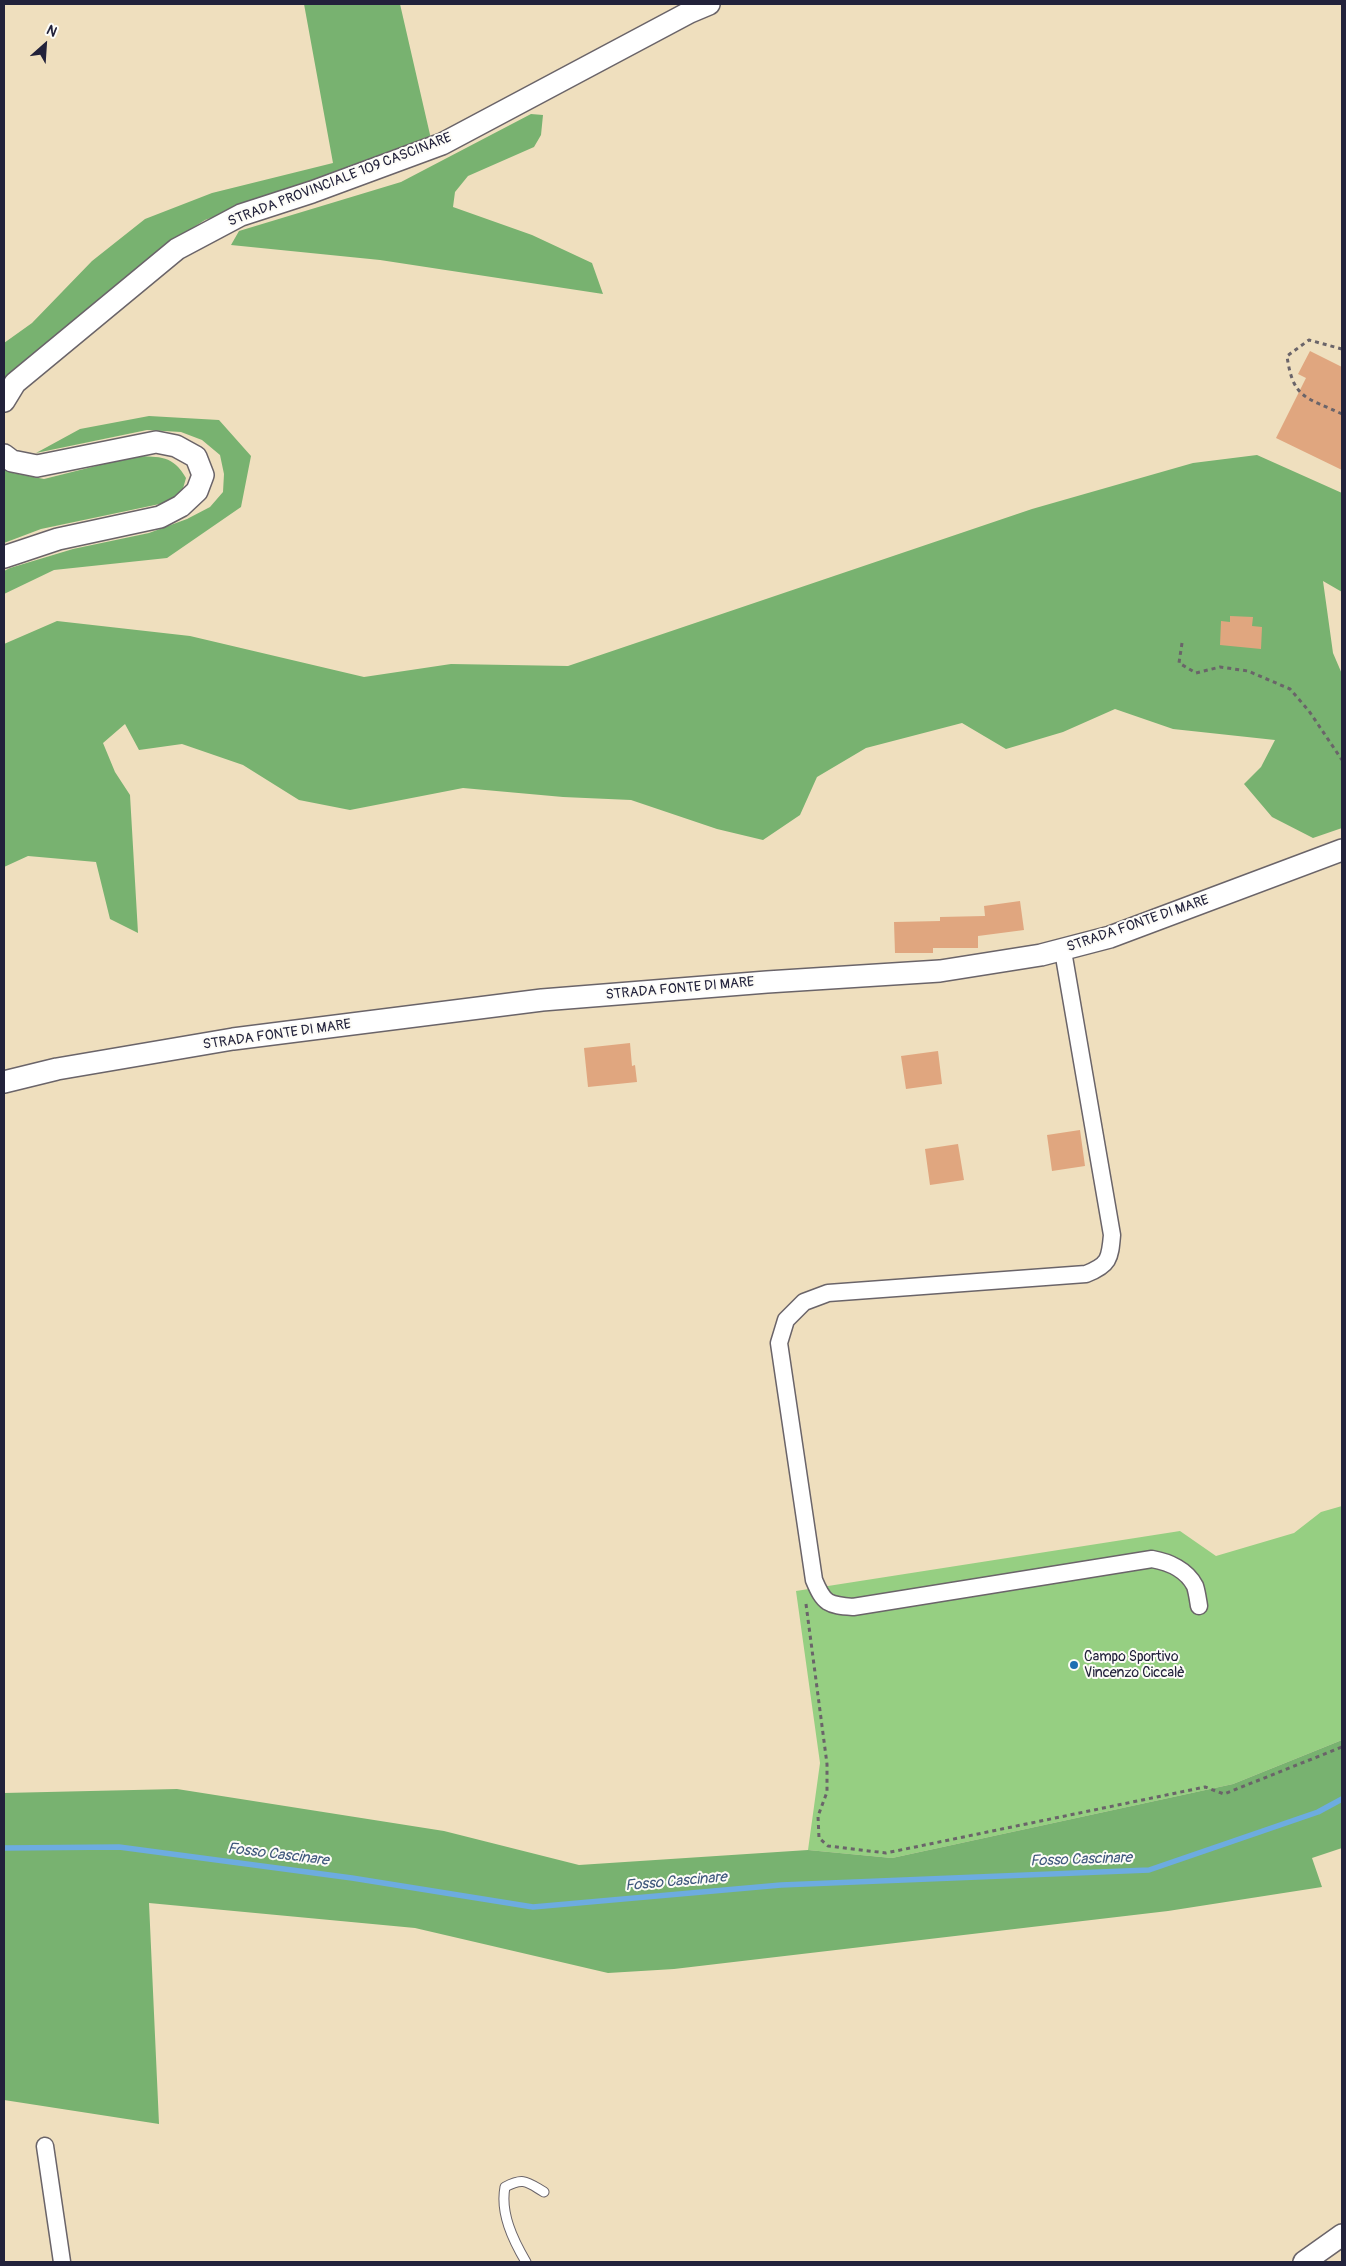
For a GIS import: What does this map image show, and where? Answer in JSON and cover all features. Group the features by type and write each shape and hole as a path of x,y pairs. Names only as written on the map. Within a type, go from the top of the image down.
{"street":[{"name":"STRADA PROVINCIALE 109 CASCINARE","path":"4,401 15,383 177,249 241,215 312,192 442,144 690,12 709,4"},
{"path":"4,455 12,461 37,466 156,442 176,446 196,457 203,475 197,491 181,506 160,517 58,539 4,557"},
{"name":"STRADA FONTE DI MARE","path":"4,1082 57,1069 233,1040 542,1000 768,982 940,972 1063,951 1110,937 1342,850"},
{"path":"1063,951 1112,1235 1110,1254 1102,1268 1086,1274 828,1293 804,1302 786,1320 779,1343 814,1580 822,1598 832,1605 853,1608 1152,1559 1168,1562 1182,1571 1194,1586 1199,1606"},
{"path":"45,2146 62,2262"},
{"path":"1304,2262 1342,2236"}],"lane":[{"path":"526,2262 514,2241 503,2200 505,2187 516,2180 526,2181 544,2192"}],"path":[{"path":"1342,349 1309,340 1287,356 1290,378 1299,393 1342,414"},
{"path":"1182,643 1179,664 1196,673 1220,667 1248,671 1290,689 1309,711 1342,760"},
{"path":"814,1580 806,1601 827,1764 827,1792 818,1816 819,1838 828,1846 886,1853 1205,1787 1224,1794 1342,1747"}],"green space":[{"path":"304,4 400,4 431,139 205,220 175,239 4,383 4,343 32,323 92,261 145,219 212,193 333,163"},
{"path":"531,114 543,115 541,135 534,147 468,176 455,192 453,207 532,235 592,263 603,294 380,260 231,245 239,231 401,182"},
{"path":"149,416 219,420 251,456 241,507 167,558 54,570 4,594 4,571 10,568 73,549 149,533 187,519 210,507 223,492 224,474 220,455 202,440 181,432 147,430 36,453 80,429"},
{"path":"1257,455 1342,493 1342,592 1323,581 1333,653 1342,674 1342,828 1313,838 1272,817 1244,784 1261,767 1275,740 1173,729 1115,709 1063,732 1006,749 962,723 866,748 817,777 800,815 763,840 717,829 631,800 563,797 463,788 350,810 299,800 243,765 182,744 139,750 125,724 103,743 115,772 130,795 138,933 110,919 96,862 28,856 4,867 4,644 57,621 190,636 364,677 451,664 568,666 1032,509 1193,463"},
{"path":"136,456 159,457 171,461 181,470 186,478 182,492 169,502 41,529 4,543 4,467 13,473 44,479"},
{"name":"Campo Sportivo Vincenzo Ciccalè","path":"1342,1506 1342,1740 1233,1784 892,1858 808,1850 820,1763 796,1591 1180,1531 1216,1556 1294,1533 1321,1512"},
{"path":"1342,1740 1342,1848 1312,1858 1322,1887 1168,1911 674,1969 608,1973 415,1928 149,1903 159,2124 4,2100 4,1793 177,1789 444,1831 579,1865 808,1850 892,1858 1233,1784"}],"building":[{"path":"1310,351 1342,367 1342,470 1276,438 1306,378 1298,374"},
{"path":"1230,616 1253,617 1252,626 1262,627 1261,649 1220,645 1221,621 1230,622"},
{"path":"1020,901 1024,930 978,936 978,948 933,948 933,953 895,953 894,922 940,921 940,917 985,916 984,906"},
{"path":"630,1043 632,1066 635,1065 637,1082 588,1087 584,1048"},
{"path":"938,1051 942,1084 906,1089 901,1056"},
{"path":"1080,1130 1085,1166 1052,1171 1047,1135"},
{"path":"958,1144 964,1180 930,1185 925,1149"}],"waterway":[{"name":"Fosso Cascinare","path":"4,1848 119,1847 352,1878 533,1907 781,1885 1149,1870 1318,1812 1342,1799"}],"place":[{"name":"Campo Sportivo Vincenzo Ciccalè","path":"1074,1665"}]}
